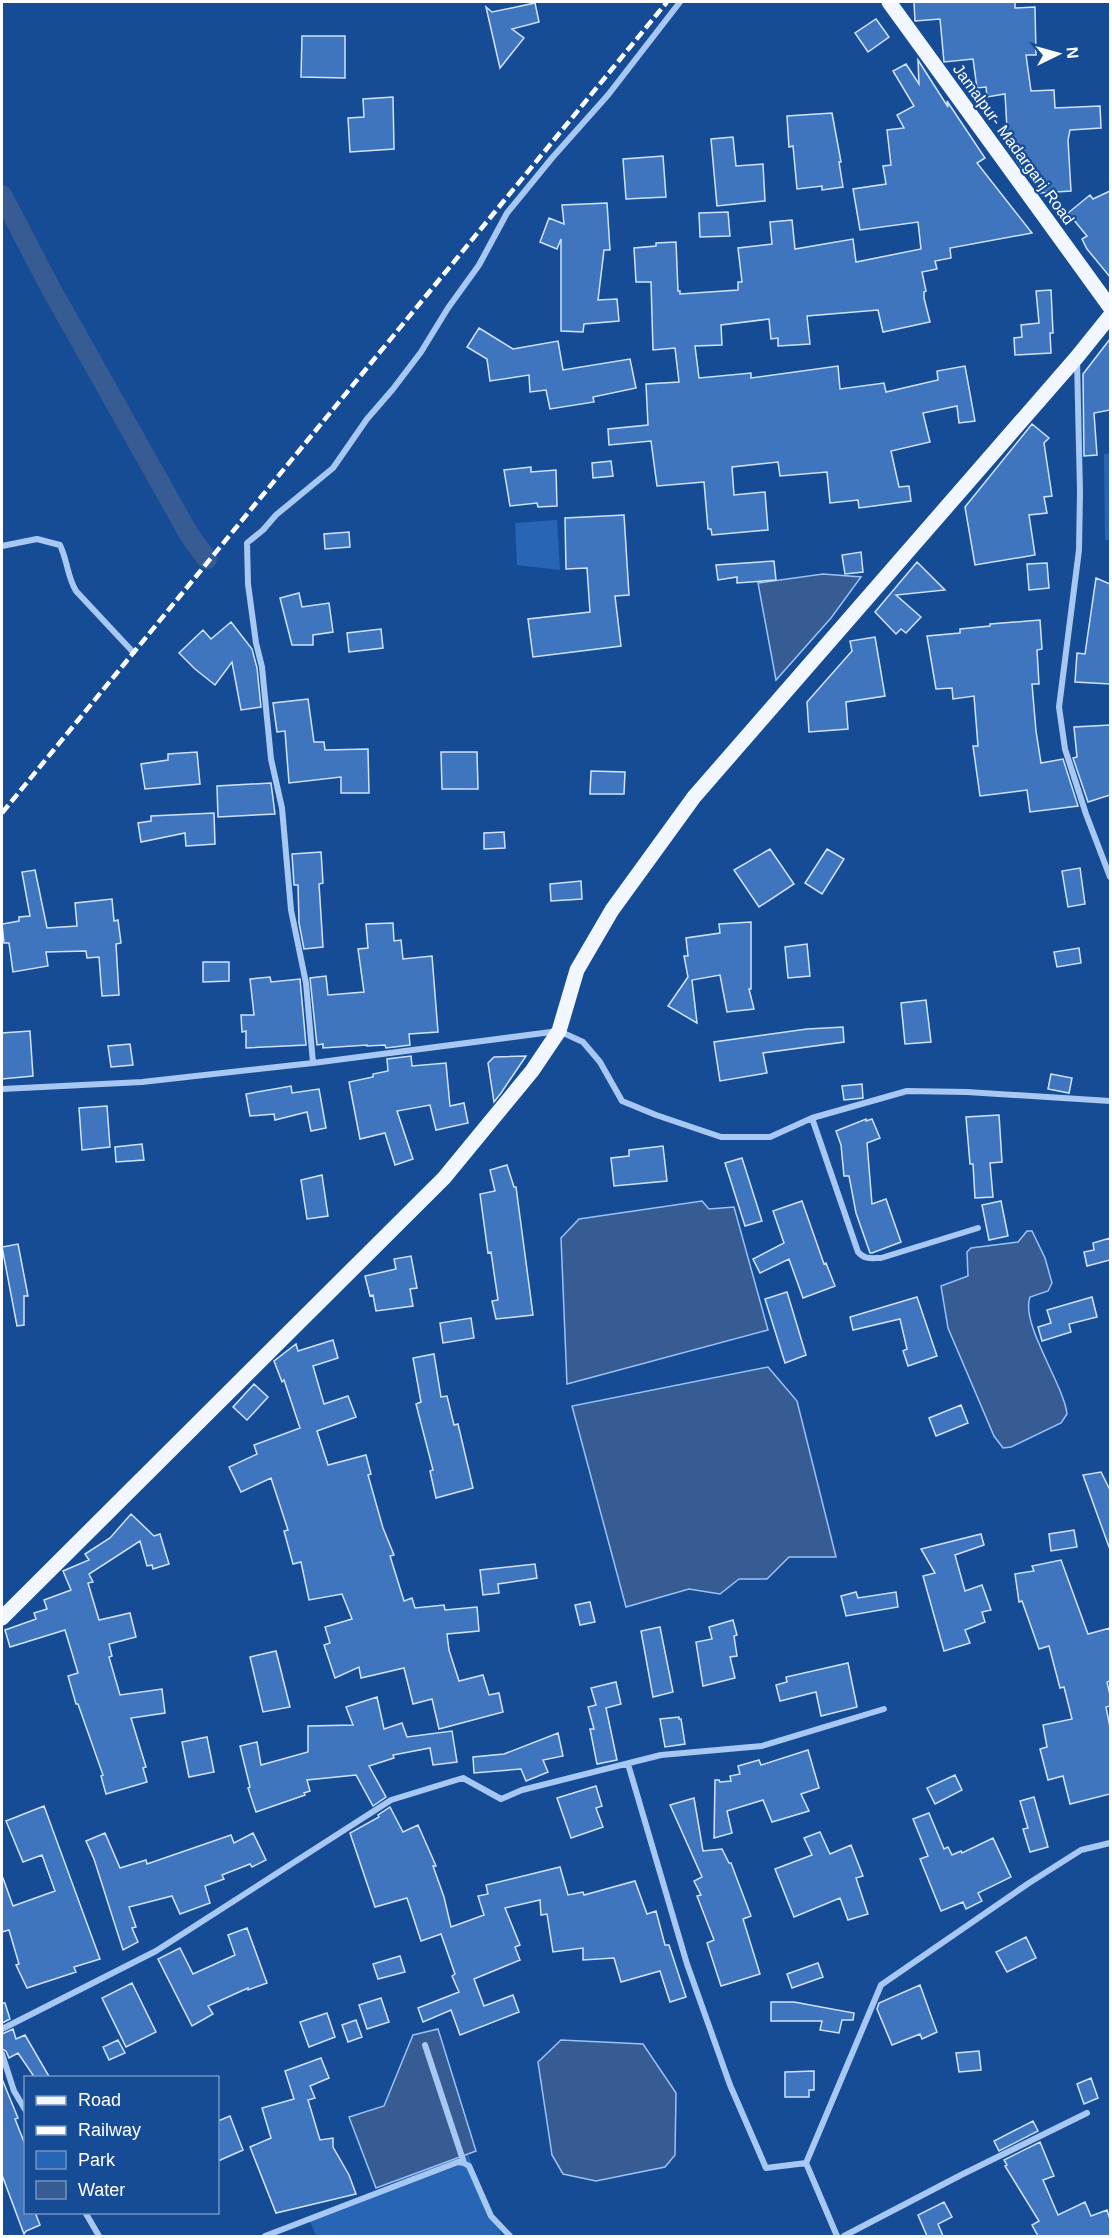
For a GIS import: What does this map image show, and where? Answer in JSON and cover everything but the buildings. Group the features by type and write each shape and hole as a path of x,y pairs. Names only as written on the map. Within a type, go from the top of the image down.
{"main road":[{"name":"Jamalpur- Madarganj Road","path":"889,2 1110,307"},
{"path":"2,1618 444,1178 532,1071 559,1031 577,970 612,910 693,797 1077,357 1110,316"}],"street":[{"path":"313,1063 306,983 291,910 282,808 271,759 262,667 256,644 248,584 247,543 276,515 333,468 366,419 393,389 421,352 448,308 479,265 507,213 608,95 680,2"},
{"path":"1077,357 1079,550 1059,707 1065,749 1110,877"},
{"path":"2,546 37,539 60,545 67,559 70,581 75,591 133,652"},
{"path":"2,1089 142,1082 313,1063 559,1031 584,1042 600,1062 622,1101 721,1137 770,1137 812,1118 907,1091 967,1092 1110,1101"},
{"path":"812,1118 861,1256 868,1259 880,1258 978,1228"},
{"path":"2,2029 156,1951 392,1800 463,1778 501,1799 522,1790 625,1762 628,1764 661,1755 762,1746 884,1709"},
{"path":"628,1764 687,1964 730,2085 766,2168 806,2163"},
{"path":"837,2236 806,2163 881,1985 1081,1850 1110,1843"},
{"path":"425,2045 465,2163 473,2174 491,2216 510,2236"},
{"path":"2,2054 14,2091 24,2108"},
{"path":"844,2236 1087,2113"},
{"path":"265,2236 273,2235 458,2162 465,2163"},
{"path":"86,2214 99,2236"}],"green space":[{"path":"1110,453 1110,540 1105,540 1104,454"},
{"path":"557,520 560,570 517,565 515,523"},
{"path":"467,2152 502,2236 316,2236 309,2219"}],"water":[{"path":"823,574 861,577 831,618 776,680 758,583"},
{"path":"702,1201 709,1209 734,1207 768,1330 567,1384 561,1238 579,1219"},
{"path":"1027,1231 1032,1231 1045,1258 1052,1283 1048,1291 1030,1297 1031,1322 1059,1387 1067,1414 1061,1423 1011,1447 1003,1448 994,1436 948,1328 941,1286 968,1276 967,1252 971,1248 1018,1242"},
{"path":"768,1367 797,1401 836,1557 789,1557 767,1579 739,1579 720,1594 689,1589 626,1607 572,1406"},
{"path":"438,2029 476,2151 376,2188 349,2117 384,2106 413,2035"},
{"path":"561,2040 643,2044 676,2093 675,2155 665,2167 596,2181 563,2174 552,2155 538,2062"}],"waterway":[{"path":"2,195 50,287 190,536 207,559"}],"railway":[{"path":"2,813 667,2"}]}
